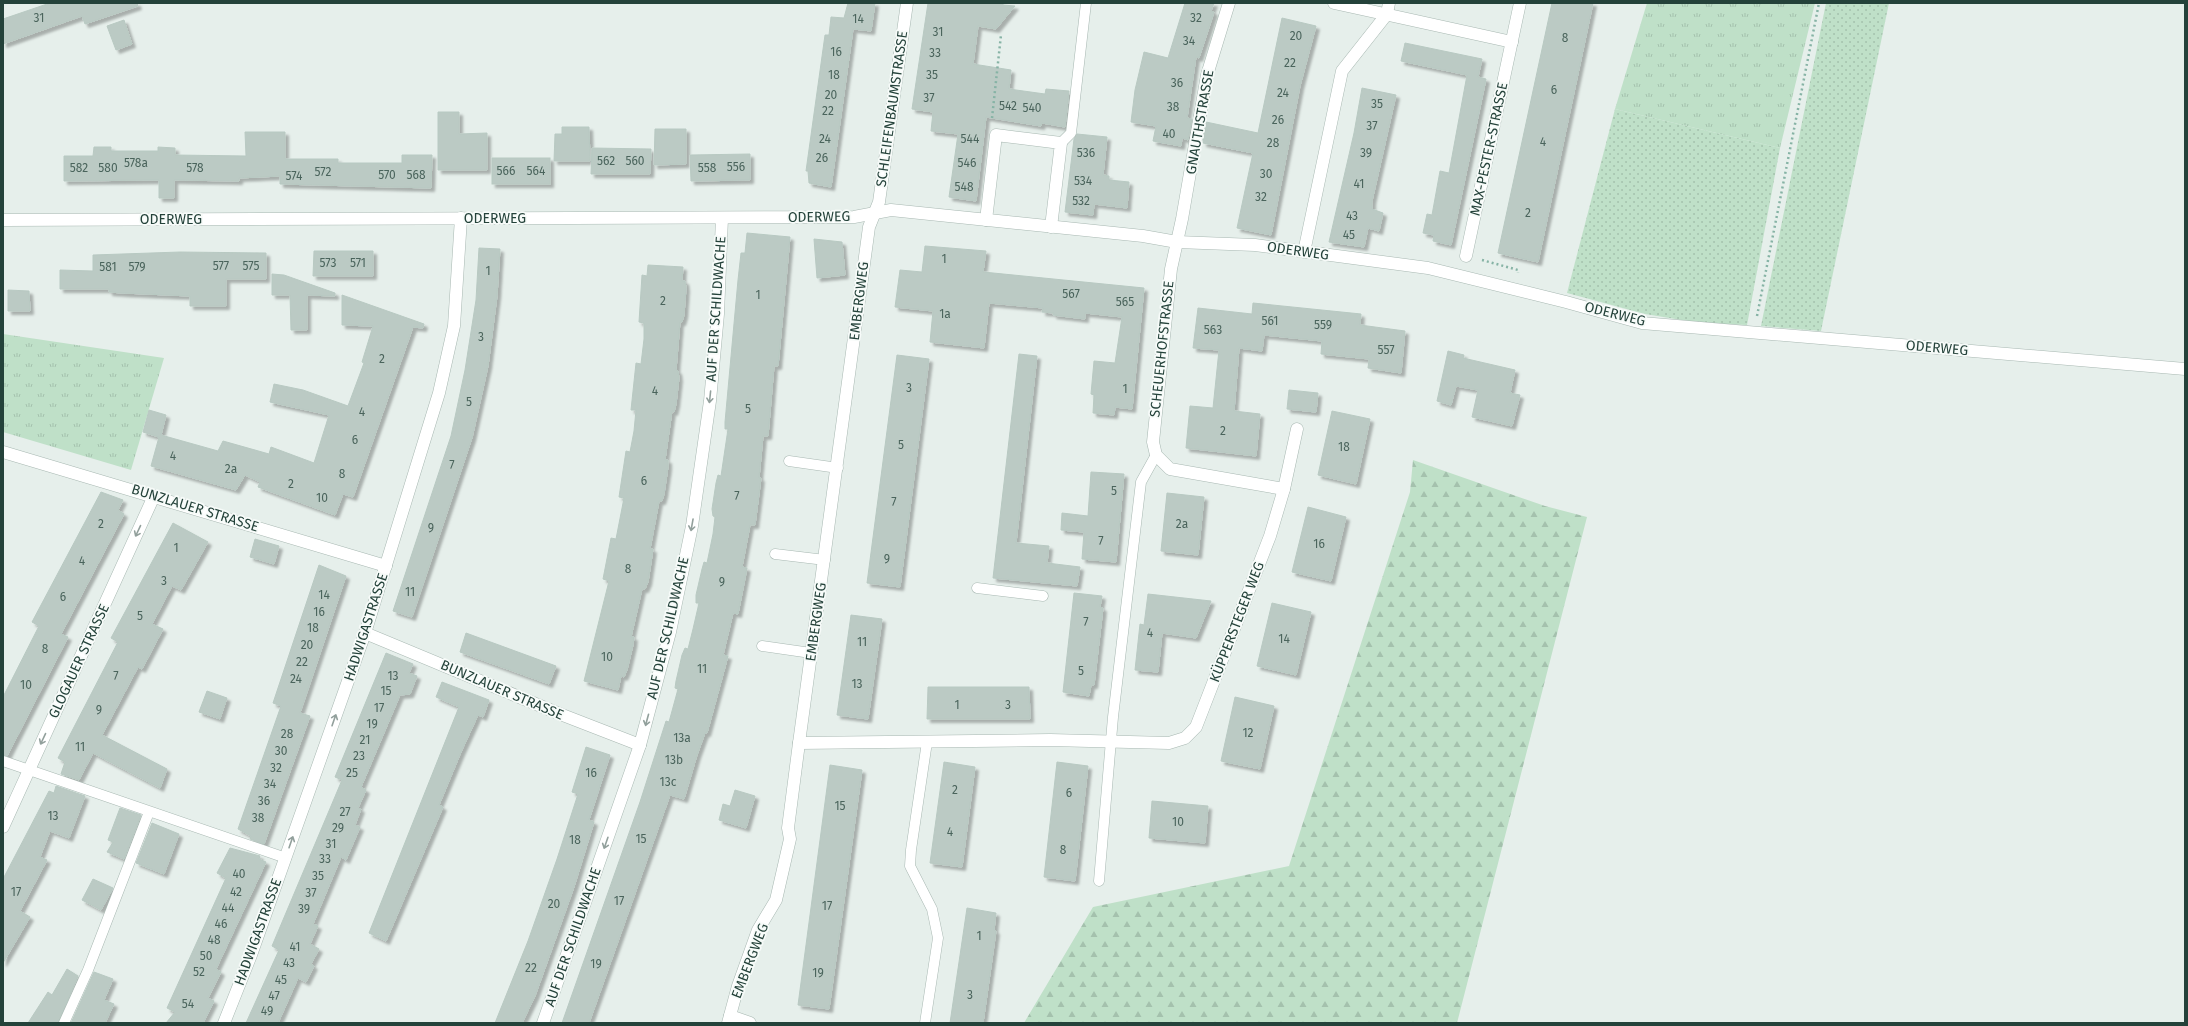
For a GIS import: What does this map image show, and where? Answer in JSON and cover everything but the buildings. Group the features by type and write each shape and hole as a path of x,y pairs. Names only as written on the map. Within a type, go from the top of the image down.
{"street":[{"name":"SCHLEIFENBAUMSTRASSE","path":"875,213 880,202 907,3"},
{"name":"GNAUTHSTRASSE","path":"1177,242 1207,75 1229,3"},
{"path":"1334,3 1388,9 1512,42"},
{"name":"MAX-PESTER-STRASSE","path":"1466,256 1520,3"},
{"path":"1304,252 1342,71 1388,9"},
{"path":"986,220 996,135 1061,143 1051,227"},
{"name":"ODERWEG","path":"3,220 854,217 891,210 1143,236 1177,242 1255,245 1428,268 1566,302 1642,323 2185,368"},
{"name":"EMBERGWEG","path":"729,1019 738,986 758,930 776,900 790,839 788,828 811,653 838,468 869,227 875,213"},
{"name":"HADWIGASTRASSE","path":"224,1023 286,858 365,633 439,393 454,326 461,218"},
{"name":"AUF DER SCHILDWACHE","path":"543,1023 640,745 670,632 692,526 710,401 718,314 722,218"},
{"name":"SCHEUERHOFSTRASSE","path":"1156,455 1152,442 1171,269 1177,242"},
{"name":"KÜPPERSTEGER WEG","path":"799,743 1050,740 1169,743 1185,738 1196,727 1270,536 1284,488 1297,429"},
{"name":"BUNZLAUER STRASSE","path":"3,452 386,566"},
{"path":"1156,455 1170,469 1284,488"},
{"name":"GLOGAUER STRASSE","path":"3,827 154,496"},
{"name":"BUNZLAUER STRASSE","path":"365,633 560,714 640,745"},
{"path":"729,1019 750,1023"}],"lane":[{"path":"1061,143 1070,133 1086,3"},
{"path":"1099,881 1111,742 1141,482 1156,455"},
{"path":"789,461 838,468"},
{"path":"774,554 825,560"},
{"path":"977,588 1043,596"},
{"path":"762,646 811,653"},
{"path":"925,1023 938,938 932,910 910,866 927,742"},
{"path":"3,760 149,812 286,858"},
{"path":"64,1023 88,970 149,812"}],"path":[{"path":"1754,332 1819,3"},
{"path":"996,135 991,124 1001,35"}],"green space":[{"path":"1647,3 1815,3 1780,148 1615,109"},
{"path":"1826,3 1889,3 1821,331 1761,326"},
{"path":"1615,109 1780,148 1747,325 1700,323 1645,314 1567,293"},
{"path":"3,334 164,358 131,470 3,432"},
{"path":"1413,460 1545,506 1587,517 1457,1023 1024,1023 1093,907 1289,866 1410,492"}]}
